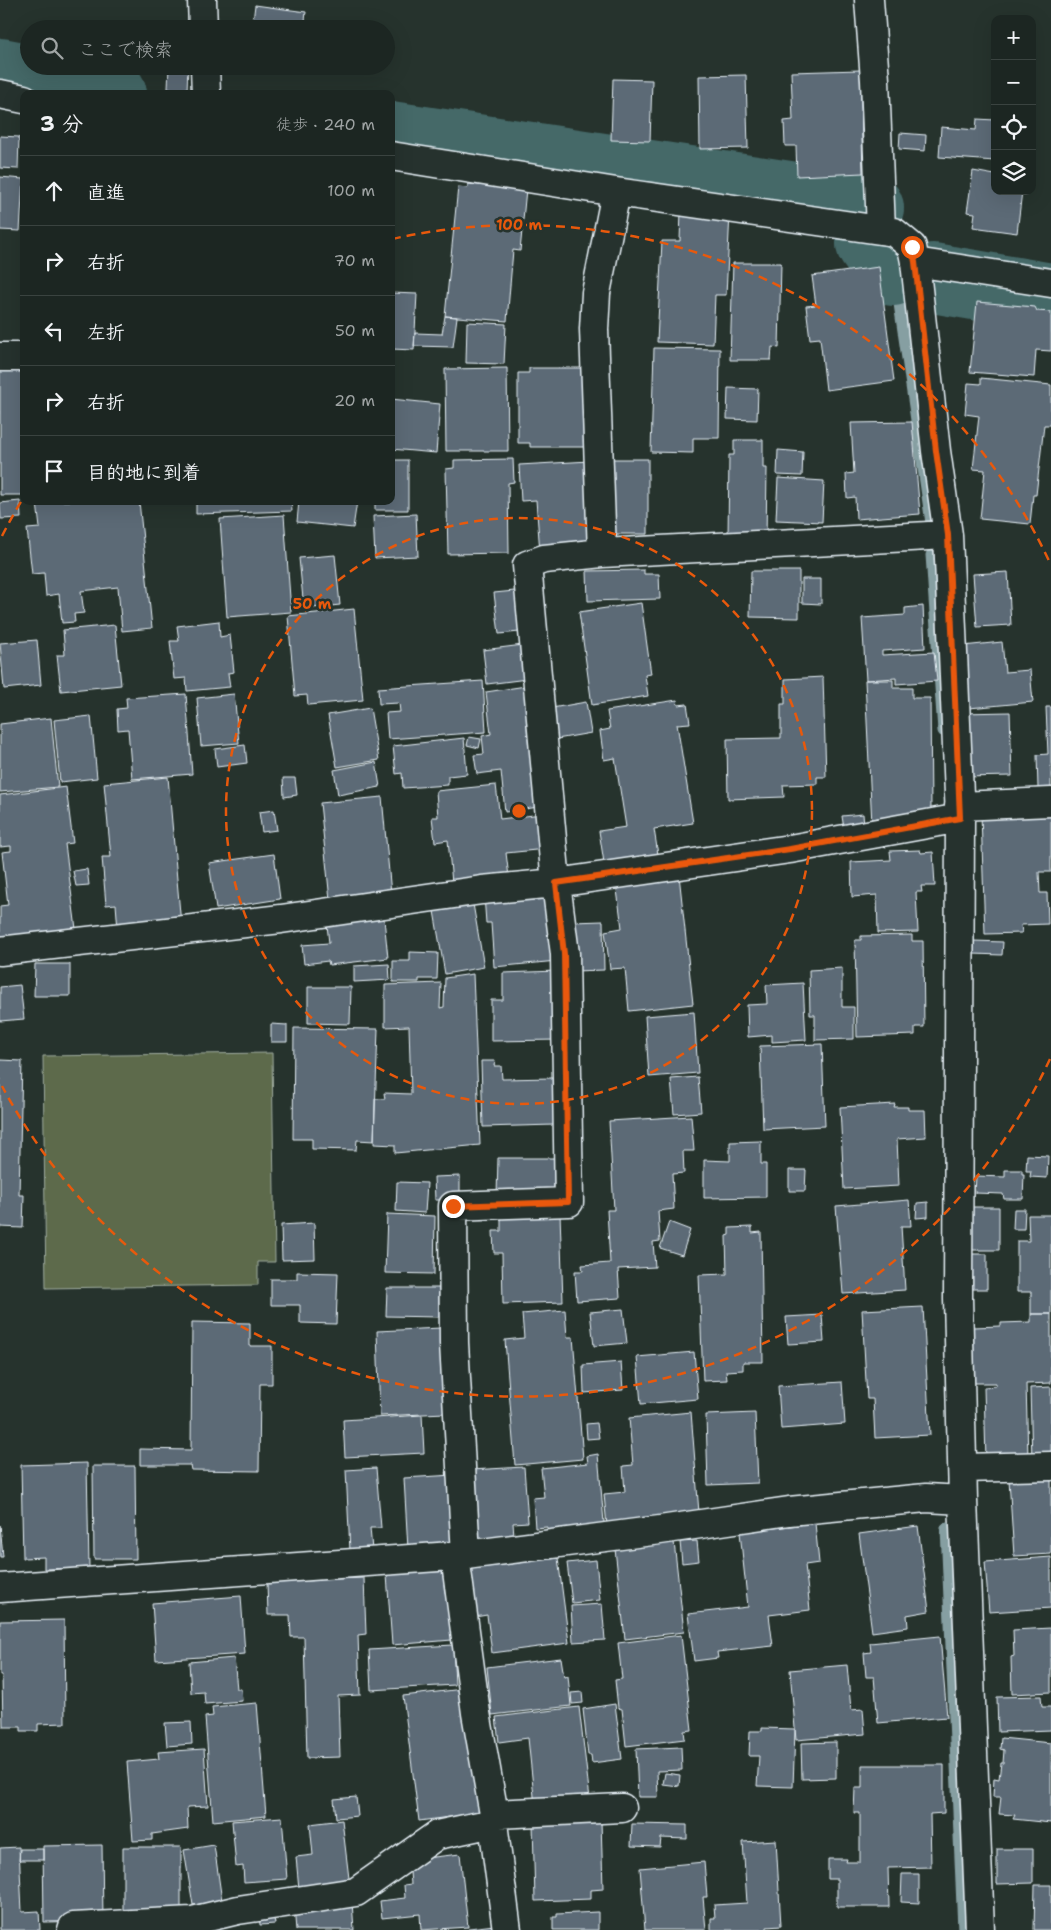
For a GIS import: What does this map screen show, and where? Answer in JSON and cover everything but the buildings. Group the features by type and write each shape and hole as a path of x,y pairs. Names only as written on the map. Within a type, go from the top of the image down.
{"street":[{"path":"202,0 203,20"},
{"path":"869,0 875,80 881,230"},
{"path":"205,75 206,90"},
{"path":"0,94 20,97"},
{"path":"395,157 616,192 894,232 912,247 948,535 959,812 958,1298 963,1500 980,1930"},
{"path":"602,554 594,329 596,292 616,192"},
{"path":"915,262 1051,283"},
{"path":"0,357 20,357"},
{"path":"507,1930 493,1819 476,1713 460,1555 454,1343 453,1206 568,1202 564,954 527,566 544,559 602,554 948,535"},
{"path":"0,951 281,919 482,890 556,883 790,849 959,812 1051,802"},
{"path":"962,1468 1051,1466"},
{"path":"0,1588 460,1555 660,1530 789,1511 926,1498 963,1500"},
{"path":"72,1930 73,1927 192,1921 238,1910 356,1892 437,1835 493,1819 622,1808"}],"green space":[{"path":"272,1053 275,1262 258,1262 258,1285 46,1288 43,1056"}],"waterway":[{"path":"0,73 91,90"},
{"path":"395,137 869,208"},
{"path":"871,244 887,267 893,271"},
{"path":"887,267 896,283 931,523"},
{"path":"933,278 1051,298"},
{"path":"931,555 943,731"},
{"path":"946,1528 963,1930"}],"route":[{"path":"453,1206 568,1202 564,954 556,883 790,849 960,818 948,535 912,247"}]}
